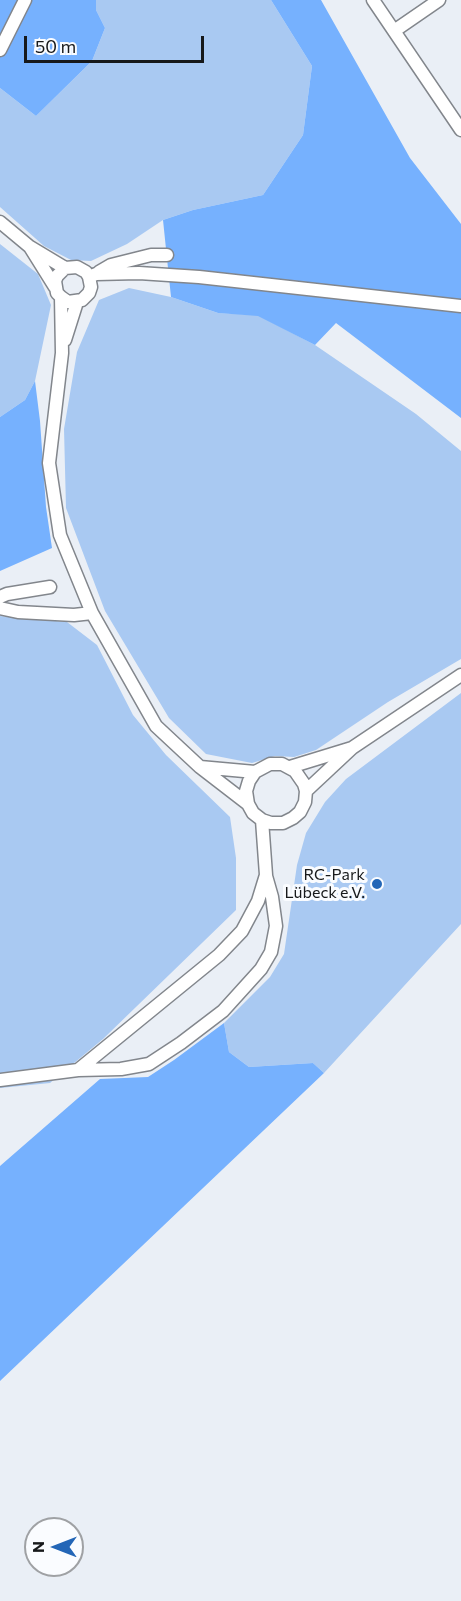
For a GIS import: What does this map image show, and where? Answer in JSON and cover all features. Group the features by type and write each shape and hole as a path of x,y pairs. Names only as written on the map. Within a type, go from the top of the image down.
{"lane":[{"path":"0,50 25,0"},
{"path":"373,0 461,130"},
{"path":"394,31 439,0"},
{"path":"0,222 30,247 65,268"},
{"path":"30,247 58,292 68,302 82,300 89,292 93,275"},
{"path":"93,275 131,260 151,255 167,255"},
{"path":"62,353 57,276 65,268 71,267 82,268 93,275 139,273 200,277 461,306"},
{"path":"76,302 62,353 49,463 60,535 92,613 156,726 200,767 248,804"},
{"path":"0,597 51,587"},
{"path":"0,608 18,612 74,615 92,613"},
{"path":"306,791 352,748 461,675"},
{"path":"290,767 352,748"},
{"path":"270,764 290,767 300,777 306,791 305,802 300,812 283,823 262,820 253,813 248,804 246,791 249,781 255,772 270,764"},
{"path":"200,767 255,772"},
{"path":"0,1080 78,1070 121,1069 149,1064 182,1043 223,1011 261,969 271,952 276,926 266,875 262,820"},
{"path":"78,1070 219,956 242,931 258,901 266,875"}],"shaded area":[{"path":"0,0 96,0 96,10 105,28 92,61 36,116 0,88"},
{"path":"96,0 271,0 312,66 303,135 263,195 193,210 163,220 127,244 91,261 71,260 44,246 0,207 0,88 36,116 92,61 105,28 96,10"},
{"path":"271,0 321,0 410,158 461,224 461,418 336,323 315,345 258,316 218,313 171,297 163,220 193,210 263,195 303,135 312,66"},
{"path":"0,244 38,274 51,305 35,381 25,400 0,417"},
{"path":"129,288 171,297 218,313 258,315 315,345 416,414 461,451 461,659 388,702 316,750 294,757 275,756 252,763 206,754 169,718 105,611 66,508 64,429 77,352 99,300"},
{"path":"35,381 46,507 52,548 0,571 0,417 25,400"},
{"path":"0,616 67,622 97,645 133,715 166,755 230,817 236,858 236,910 103,1039 50,1083 0,1088"},
{"name":"RC-Park Lübeck e.V.","path":"461,693 461,924 324,1073 313,1063 249,1067 229,1052 224,1023 270,977 284,954 297,865 306,833 325,802 346,779"},
{"path":"224,1023 229,1052 249,1067 313,1063 324,1073 0,1381 0,1166 100,1079 148,1077"}],"place":[{"name":"RC-Park Lübeck e.V.","path":"377,884"}]}
